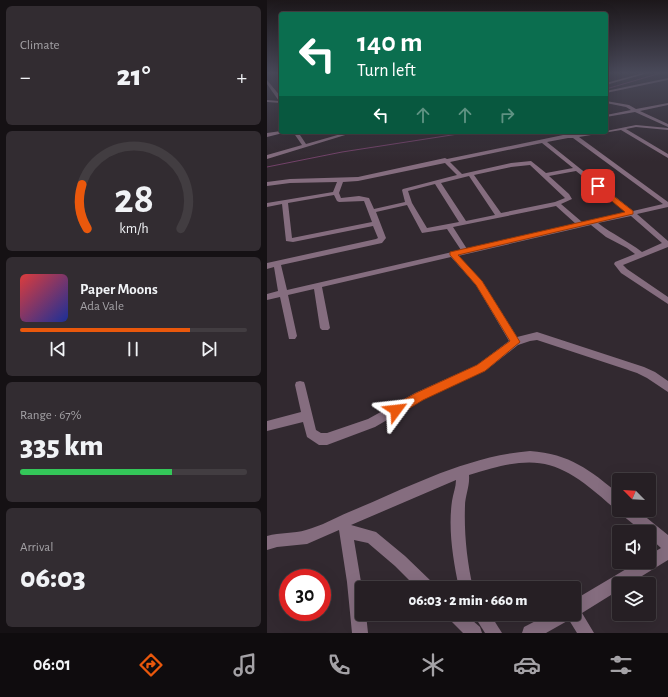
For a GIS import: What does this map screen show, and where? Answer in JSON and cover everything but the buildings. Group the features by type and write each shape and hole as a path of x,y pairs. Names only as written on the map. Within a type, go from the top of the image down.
{"street":[{"path":"609,103 635,110 668,127"},
{"path":"613,114 618,104"},
{"path":"608,115 668,104"},
{"path":"608,132 636,126 668,127"},
{"path":"267,129 269,134 279,132"},
{"path":"623,129 668,156"},
{"path":"296,134 304,146"},
{"path":"267,157 346,134"},
{"path":"267,184 283,181 340,181 358,179 445,160 583,134"},
{"path":"571,135 668,204"},
{"path":"543,141 654,231 668,245 618,264 624,271 668,301"},
{"path":"654,147 668,149"},
{"path":"445,160 461,176"},
{"path":"528,162 532,163 569,197 568,200 557,204 463,222 449,227 425,231 409,203 405,190 461,176 528,162"},
{"path":"545,175 577,169"},
{"path":"470,174 499,215"},
{"path":"267,266 379,241 381,238 375,224 373,211 367,199 339,200 336,193 340,181"},
{"path":"437,182 463,222"},
{"path":"267,206 336,193"},
{"path":"285,202 289,239 293,240 375,224"},
{"path":"373,211 409,203"},
{"path":"557,204 580,224"},
{"path":"267,297 668,204"},
{"path":"591,222 609,236 641,254"},
{"path":"449,227 465,251"},
{"path":"452,254 479,283 515,342"},
{"path":"277,264 292,336"},
{"path":"317,285 325,328"},
{"path":"299,385 311,433 314,436 327,439 371,423 419,396 481,368 515,342 529,337 537,336 640,370 651,375 668,388"},
{"path":"267,426 307,416"},
{"path":"267,543 279,539 298,539 345,526 462,472 517,458 548,458 585,474 612,497"},
{"path":"462,472 464,482 457,503 462,573 464,581"},
{"path":"635,517 664,541 668,548"},
{"path":"345,526 371,537 400,561 421,581"},
{"path":"345,526 360,633"},
{"path":"581,605 668,552"},
{"path":"461,621 474,633"},
{"path":"486,621 494,633"},
{"path":"530,633 552,621"},
{"path":"578,621 586,633"}],"waterway":[{"path":"267,167 342,152 458,134"}],"route":[{"path":"396,410 419,396 481,368 500,355 515,342 479,283 452,254 631,213 598,186"}]}
